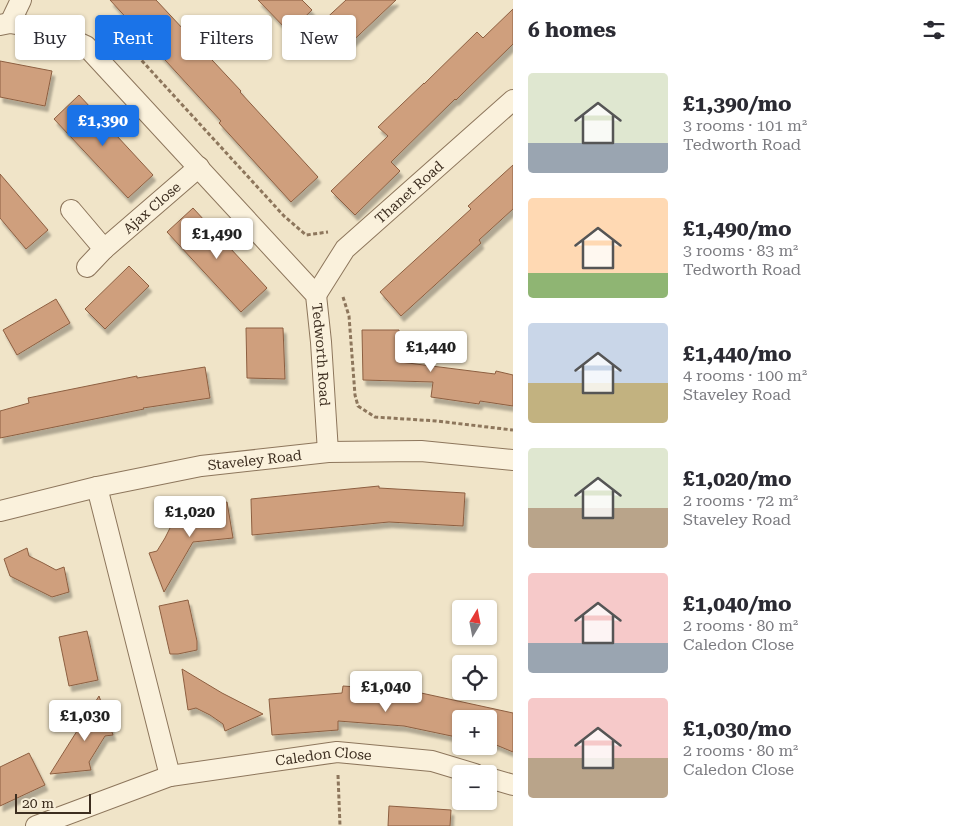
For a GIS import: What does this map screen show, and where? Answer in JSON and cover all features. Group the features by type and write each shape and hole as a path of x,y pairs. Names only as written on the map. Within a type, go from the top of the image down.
{"street":[{"path":"5,24 21,0"},
{"name":"Tedworth Road","path":"5,24 51,30 86,46 316,295 328,452"},
{"name":"Thanet Road","path":"316,295 345,249 513,100"},
{"name":"Ajax Close","path":"87,267 104,249 199,167"},
{"path":"71,210 104,249"},
{"name":"Staveley Road","path":"0,510 97,487 201,466 328,452 421,450 513,460"},
{"path":"97,487 170,776"},
{"name":"Caledon Close","path":"36,826 170,776 337,752 432,761 452,767"},
{"path":"497,780 513,785"}],"path":[{"path":"141,60 284,216 306,235 330,232"},
{"path":"333,268 349,316 355,395 358,406 375,417 436,421 513,430"},
{"path":"337,752 340,826"}],"building":[{"path":"110,0 156,0 170,15 124,15"},
{"path":"258,0 302,0 312,10 307,15 282,15 282,25"},
{"path":"346,0 396,0 356,38 356,15 330,15"},
{"path":"513,9 513,44 391,162 400,171 355,215 331,191 388,136 378,127 477,32 483,38"},
{"path":"171,16 181,27 181,60 212,60 318,177 291,202 219,123 221,121 165,60 171,60"},
{"path":"0,61 52,71 45,106 0,97"},
{"path":"79,95 153,175 128,198 54,119"},
{"path":"513,165 513,209 479,240 481,243 401,316 380,292 471,209 468,206"},
{"path":"0,174 48,230 26,249 0,218"},
{"path":"193,208 267,288 241,312 167,232"},
{"path":"129,266 149,286 105,329 85,309"},
{"path":"56,299 70,323 17,355 3,330"},
{"path":"246,328 283,328 285,379 247,378"},
{"path":"362,330 399,330 400,362 495,374 496,371 513,375 513,406 480,401 479,404 431,397 433,382 363,380"},
{"path":"205,367 210,398 143,408 0,438 0,411 29,403 28,398 137,376 137,378"},
{"path":"379,486 379,488 465,493 463,526 389,522 252,535 251,499"},
{"path":"227,502 233,538 193,542 164,592 149,553 157,551 165,538 172,524 170,517 208,512 208,504"},
{"path":"27,548 29,556 56,570 64,567 69,592 52,597 10,576 4,559"},
{"path":"188,600 197,641 197,650 170,654 159,606"},
{"path":"87,631 98,680 69,686 59,637"},
{"path":"182,669 222,693 263,714 225,731 223,724 210,715 196,708 188,710"},
{"path":"343,686 412,691 513,713 513,752 497,745 497,710 452,710 452,736 404,726 338,721 338,730 272,735 269,699 342,693"},
{"path":"99,696 113,735 105,736 89,762 91,770 50,774"},
{"path":"29,753 45,785 0,806 0,767"},
{"path":"389,806 451,810 450,826 388,826"}]}
